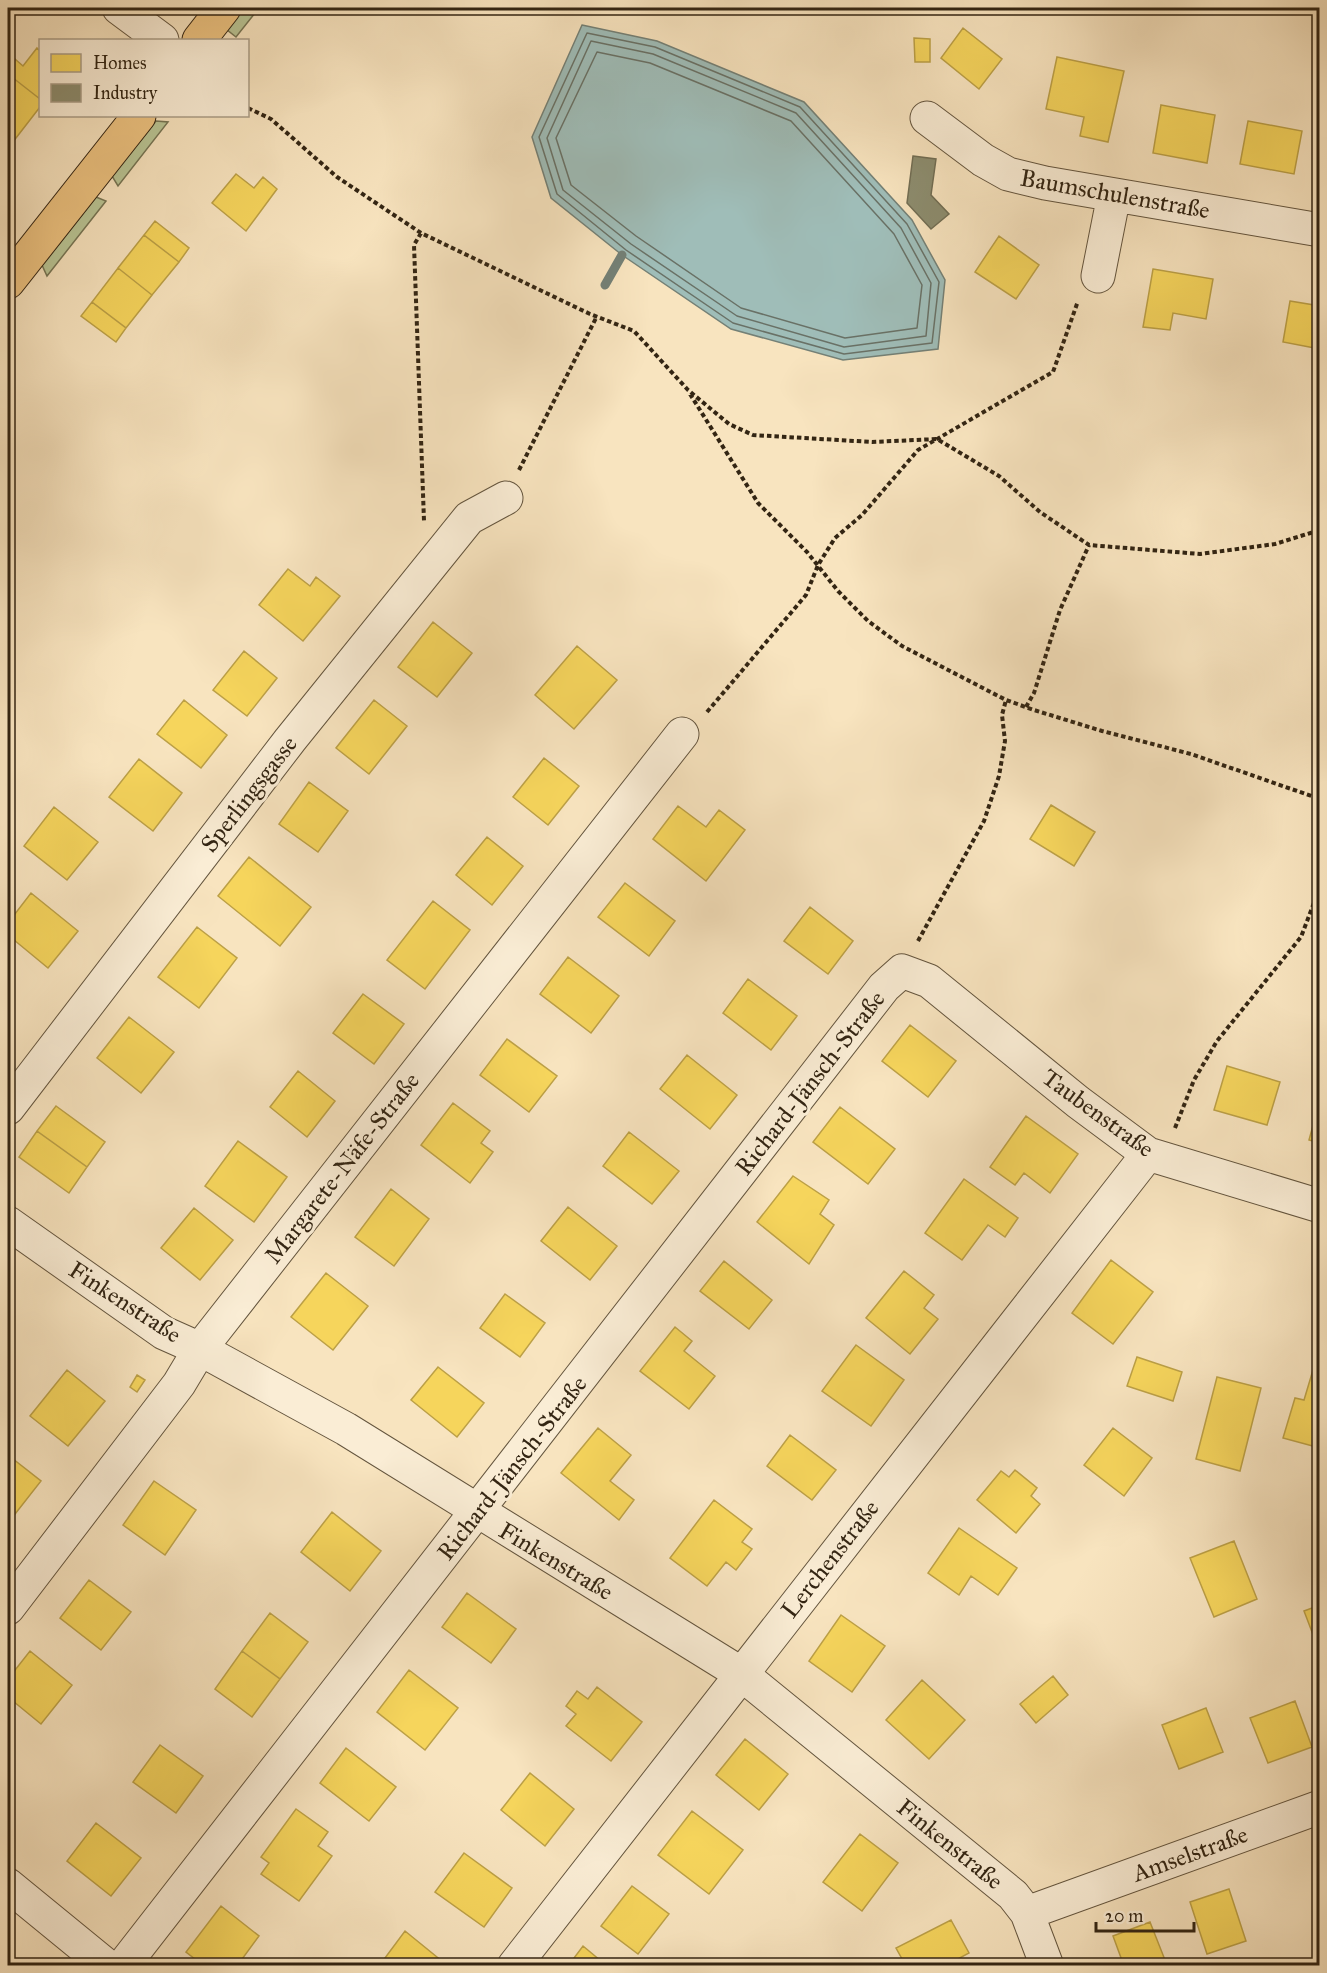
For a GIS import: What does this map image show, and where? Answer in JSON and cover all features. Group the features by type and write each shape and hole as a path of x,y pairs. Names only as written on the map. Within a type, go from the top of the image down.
{"main road":[{"path":"200,39 224,8"},
{"path":"8,282 139,117"}],"street":[{"path":"118,8 161,39"},
{"name":"Baumschulenstraße","path":"927,118 983,160 1008,174 1044,183 1320,230"},
{"path":"1098,276 1114,195"},
{"name":"Sperlingsgasse","path":"8,1108 290,740 433,562 469,518 506,498"},
{"name":"Margarete-Näfe-Straße","path":"8,1608 178,1384 200,1349 682,734"},
{"name":"Taubenstraße","path":"902,971 929,981 1078,1102 1155,1157 1320,1206"},
{"name":"Richard-Jänsch-Straße","path":"123,1965 477,1513 884,987 902,971"},
{"name":"Lerchenstraße","path":"514,1965 740,1673 1155,1157"},
{"name":"Finkenstraße","path":"8,1223 164,1333 200,1349 346,1430 477,1513 740,1673 1013,1895 1027,1913 1047,1965"},
{"name":"Amselstraße","path":"1027,1913 1320,1807"},
{"path":"8,1885 107,1965"}],"path":[{"path":"249,108 272,119 337,177 421,232 597,316 634,331 688,390 729,424 753,435 872,442 938,439 999,476 1040,512 1089,545 1200,554 1275,544 1320,530"},
{"path":"421,232 414,245 424,530 433,562"},
{"path":"707,712 806,595 818,565 835,538 862,515 893,475 918,450 1053,372 1081,293 1090,280 1098,276"},
{"path":"506,498 597,316"},
{"path":"688,390 758,503 868,621 902,646 1006,700 1102,731 1191,754 1320,799"},
{"path":"1026,707 1034,693 1060,610 1089,545"},
{"path":"902,971 984,821 999,776 1005,741 1002,715 1006,700"},
{"path":"1155,1157 1194,1080 1217,1041 1301,937 1320,887"}],"green space":[{"path":"242,8 259,8 236,37 226,29"},
{"path":"156,121 168,122 118,186 112,176"},
{"path":"96,197 106,201 47,276 42,265"}],"water":[{"path":"582,25 657,41 804,102 912,220 945,280 938,349 843,360 731,329 622,255 551,198 532,137"}],"building: Homes":[{"path":"963,28 1002,59 979,89 941,58"},
{"path":"914,38 930,39 930,62 915,62"},
{"path":"37,48 39,50 39,98 8,74 8,53 23,66"},
{"path":"1057,57 1124,71 1108,142 1080,136 1084,117 1046,109"},
{"path":"8,74 39,98 39,108 9,147"},
{"path":"1161,105 1215,115 1207,163 1153,153"},
{"path":"1248,121 1302,131 1294,174 1240,164"},
{"path":"236,174 254,188 263,177 277,189 246,231 212,203"},
{"path":"155,221 189,248 179,262 144,235"},
{"path":"144,235 179,262 152,295 118,268"},
{"path":"999,236 1039,265 1016,299 975,272"},
{"path":"118,268 152,295 126,328 92,302"},
{"path":"1153,269 1213,279 1206,319 1173,313 1170,330 1143,327"},
{"path":"1290,301 1320,306 1320,349 1283,342"},
{"path":"92,302 126,328 116,342 81,316"},
{"path":"288,569 310,586 316,577 340,596 303,641 259,605"},
{"path":"433,622 472,653 437,697 398,667"},
{"path":"577,646 617,680 574,729 535,695"},
{"path":"244,651 277,678 247,716 213,690"},
{"path":"184,700 227,735 201,768 157,734"},
{"path":"374,700 407,726 369,774 336,748"},
{"path":"544,758 579,786 548,825 513,797"},
{"path":"139,759 182,793 153,831 109,797"},
{"path":"309,782 348,811 318,852 279,824"},
{"path":"1051,805 1095,832 1074,866 1030,839"},
{"path":"678,806 706,827 719,810 745,830 706,881 653,839"},
{"path":"54,807 98,842 67,880 24,846"},
{"path":"487,837 523,866 492,905 456,875"},
{"path":"249,857 311,907 280,946 218,896"},
{"path":"625,883 675,921 649,956 598,917"},
{"path":"31,893 78,931 48,968 8,935 8,923"},
{"path":"433,901 470,930 425,989 387,960"},
{"path":"810,907 853,941 828,974 784,941"},
{"path":"197,927 237,958 199,1008 158,977"},
{"path":"568,957 619,996 591,1033 540,994"},
{"path":"748,979 797,1016 771,1050 723,1013"},
{"path":"363,994 404,1024 374,1064 333,1033"},
{"path":"129,1017 174,1052 141,1093 97,1058"},
{"path":"910,1025 956,1061 928,1097 882,1061"},
{"path":"507,1039 557,1076 529,1112 480,1075"},
{"path":"687,1055 737,1095 710,1129 660,1089"},
{"path":"1227,1066 1280,1082 1267,1125 1214,1110"},
{"path":"298,1071 335,1101 307,1137 270,1107"},
{"path":"1320,1100 1320,1143 1309,1140"},
{"path":"453,1103 490,1131 481,1143 493,1152 470,1183 421,1145"},
{"path":"56,1106 105,1142 87,1167 37,1131"},
{"path":"840,1107 895,1149 868,1184 813,1142"},
{"path":"1026,1116 1078,1154 1050,1193 1024,1173 1015,1185 990,1167"},
{"path":"37,1131 87,1167 69,1193 19,1157"},
{"path":"629,1132 679,1171 652,1204 603,1166"},
{"path":"238,1141 287,1177 254,1222 205,1186"},
{"path":"793,1176 829,1200 820,1214 834,1225 809,1264 757,1222"},
{"path":"964,1179 1018,1218 1005,1237 988,1225 962,1260 925,1233"},
{"path":"391,1189 429,1219 394,1266 355,1237"},
{"path":"568,1207 617,1246 590,1280 541,1241"},
{"path":"194,1208 233,1240 200,1280 161,1248"},
{"path":"1111,1260 1153,1292 1113,1344 1072,1313"},
{"path":"724,1261 772,1300 749,1329 700,1291"},
{"path":"904,1271 934,1295 924,1308 938,1319 910,1354 866,1318"},
{"path":"326,1273 368,1306 333,1350 291,1317"},
{"path":"505,1294 545,1323 520,1357 480,1328"},
{"path":"675,1327 692,1341 684,1351 715,1376 689,1409 640,1371"},
{"path":"856,1345 904,1380 871,1426 822,1391"},
{"path":"1137,1357 1182,1372 1173,1401 1127,1386"},
{"path":"438,1367 484,1403 457,1437 411,1400"},
{"path":"67,1370 105,1401 68,1446 30,1416"},
{"path":"1313,1370 1320,1372 1320,1448 1283,1438 1295,1398 1304,1400"},
{"path":"137,1375 145,1380 137,1392 130,1387"},
{"path":"1217,1377 1261,1388 1240,1471 1196,1459"},
{"path":"598,1428 631,1455 610,1481 634,1500 619,1520 561,1473"},
{"path":"1113,1428 1152,1458 1124,1496 1084,1465"},
{"path":"790,1435 836,1470 812,1500 767,1466"},
{"path":"8,1455 41,1481 8,1523"},
{"path":"1015,1470 1037,1488 1031,1496 1040,1504 1016,1533 977,1500 1001,1471 1009,1477"},
{"path":"154,1481 196,1510 165,1555 123,1525"},
{"path":"714,1500 752,1529 742,1542 752,1549 736,1570 726,1562 707,1586 670,1558"},
{"path":"332,1512 381,1551 350,1591 301,1552"},
{"path":"959,1528 1017,1568 998,1595 971,1576 959,1595 928,1573"},
{"path":"1234,1541 1257,1599 1214,1617 1190,1558"},
{"path":"89,1580 131,1612 101,1650 60,1618"},
{"path":"467,1593 516,1629 491,1663 442,1627"},
{"path":"1320,1605 1320,1653 1304,1611"},
{"path":"270,1613 308,1642 280,1679 242,1651"},
{"path":"841,1615 885,1646 852,1692 809,1661"},
{"path":"30,1651 72,1685 41,1724 8,1697 8,1679"},
{"path":"242,1651 280,1679 252,1717 215,1689"},
{"path":"409,1670 458,1708 425,1750 377,1712"},
{"path":"1053,1676 1068,1695 1036,1723 1020,1704"},
{"path":"922,1680 965,1720 929,1759 886,1720"},
{"path":"597,1687 642,1722 611,1761 566,1726 576,1714 566,1706 577,1691 588,1699"},
{"path":"1295,1701 1312,1747 1268,1763 1250,1718"},
{"path":"1206,1708 1223,1752 1179,1769 1162,1725"},
{"path":"745,1739 788,1774 759,1810 716,1775"},
{"path":"160,1745 203,1776 176,1813 133,1782"},
{"path":"346,1748 396,1787 369,1821 320,1783"},
{"path":"530,1773 574,1809 545,1846 501,1810"},
{"path":"296,1809 328,1832 318,1846 332,1856 299,1901 261,1874 269,1863 261,1857"},
{"path":"692,1811 743,1850 709,1894 658,1855"},
{"path":"96,1823 141,1858 111,1896 67,1861"},
{"path":"860,1834 898,1863 862,1911 823,1882"},
{"path":"464,1853 512,1888 484,1927 435,1892"},
{"path":"632,1886 669,1914 638,1954 601,1926"},
{"path":"1229,1889 1246,1941 1207,1954 1190,1902"},
{"path":"221,1906 259,1936 237,1966 204,1966 186,1952"},
{"path":"951,1920 969,1953 945,1966 906,1966 896,1948"},
{"path":"1150,1922 1165,1960 1151,1966 1124,1966 1113,1936"},
{"path":"405,1931 448,1966 379,1966"},
{"path":"583,1946 607,1966 568,1966"}],"building: Industry":[{"path":"913,156 936,159 931,195 949,214 931,229 907,203"}],"waterway":[{"path":"605,285 622,255"}]}
